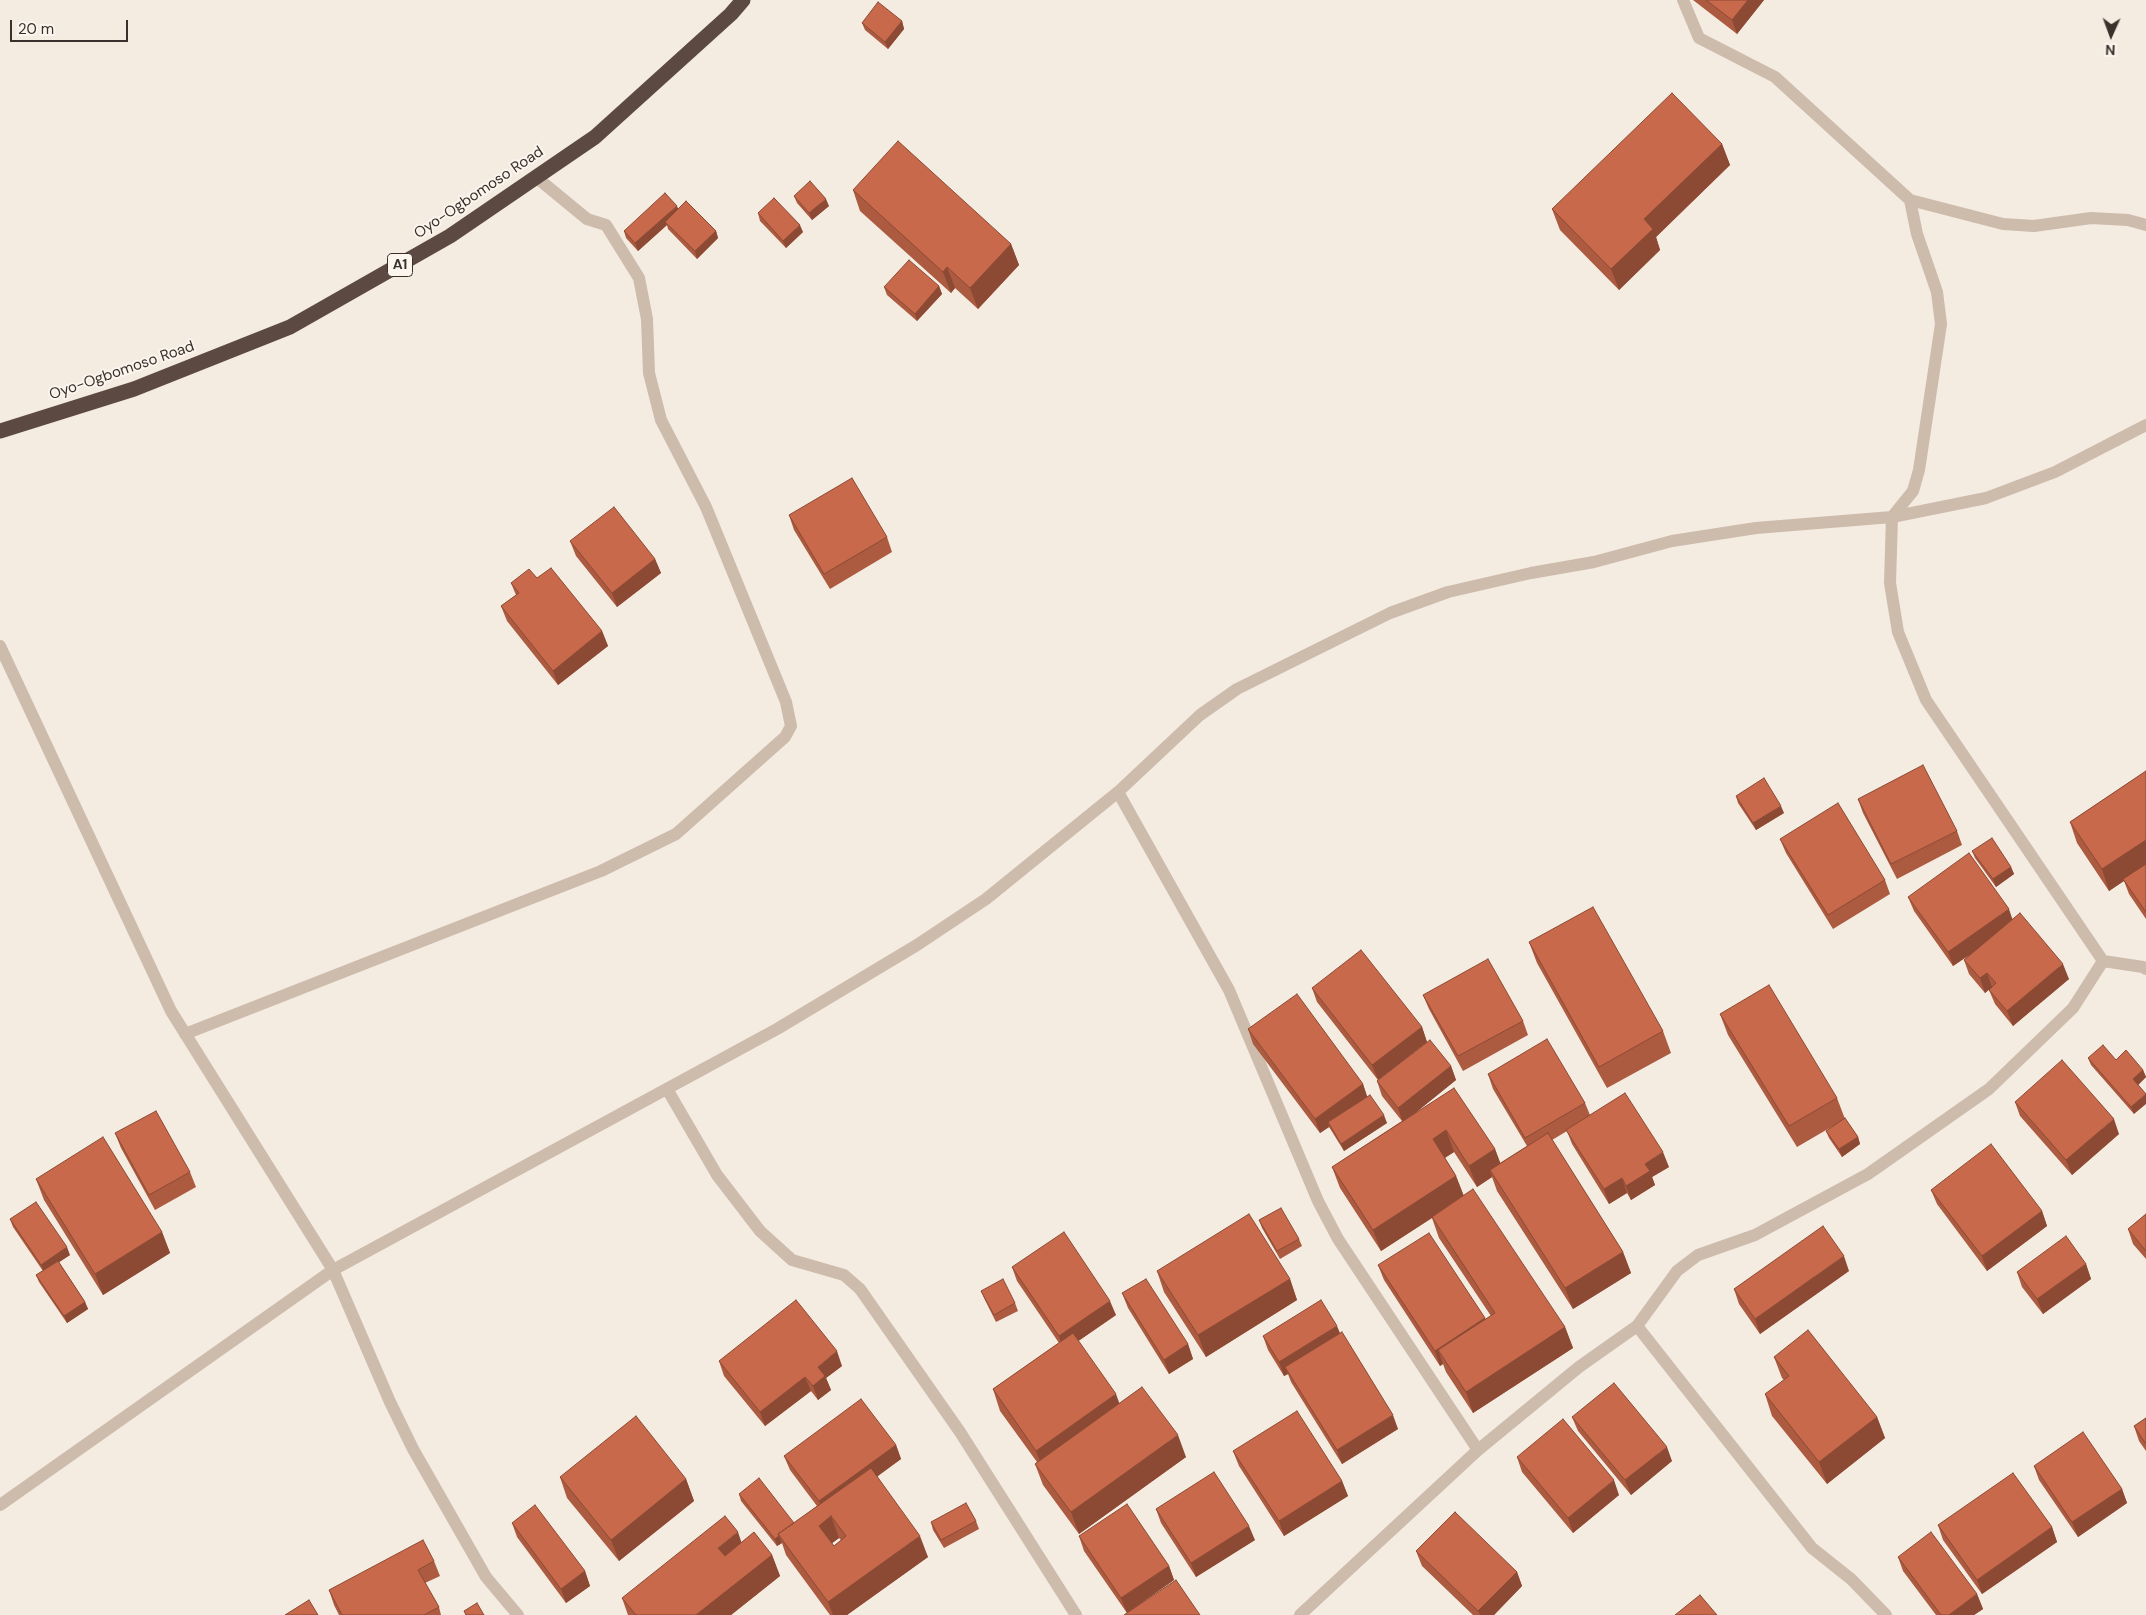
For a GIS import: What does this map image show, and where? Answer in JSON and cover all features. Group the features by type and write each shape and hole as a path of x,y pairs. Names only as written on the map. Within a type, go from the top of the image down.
{"highway":[{"name":"Oyo-Ogbomoso Road","path":"0,431 134,389 290,327 450,236 595,137 731,14 743,0"}],"street":[{"path":"1683,0 1699,38 1775,77 1910,200 2003,224 2034,226 2091,218 2128,220 2146,224"},
{"path":"186,1034 601,870 676,834 785,737 790,726 786,702 706,507 661,420 649,373 647,319 639,278 606,225 587,219 536,177"},
{"path":"1910,200 1917,234 1937,292 1941,324 1920,470 1913,491 1892,517 1890,583 1898,632 1926,700 2103,961 2143,967 2146,970"},
{"path":"0,1505 333,1270 777,1029 917,945 986,899 1118,792 1200,715 1237,689 1390,613 1448,592 1531,573 1594,562 1672,541 1756,528 1892,517 1986,498 2055,472 2146,425"},
{"path":"0,646 167,1002 333,1270 390,1402 413,1449 486,1577 518,1615"},
{"path":"1118,792 1229,990 1318,1201 1338,1239 1478,1450"},
{"path":"1300,1615 1478,1450 1579,1366 1637,1326 1677,1271 1698,1255 1756,1235 1868,1174 1989,1088 2073,1008 2103,961"},
{"path":"667,1089 717,1175 760,1231 792,1260 844,1275 860,1289 960,1432 1076,1615"},
{"path":"1637,1326 1812,1548 1851,1579 1886,1615"}],"building":[{"path":"1706,0 1748,0 1732,20"},
{"path":"878,2 902,21 885,42 862,23"},
{"path":"1672,93 1722,144 1644,219 1653,229 1611,269 1552,209"},
{"path":"898,141 1011,244 970,288 947,267 943,272 853,190"},
{"path":"810,181 826,199 809,213 794,196"},
{"path":"665,193 677,206 635,243 624,231"},
{"path":"774,198 800,225 783,241 758,213"},
{"path":"686,201 716,231 695,251 665,222"},
{"path":"909,260 939,286 915,314 884,287"},
{"path":"852,478 887,537 824,574 789,515"},
{"path":"614,507 655,559 612,593 570,541"},
{"path":"551,568 602,631 553,671 501,606 519,593 511,583 529,569 537,578"},
{"path":"1923,765 1957,831 1891,864 1858,799"},
{"path":"2146,771 2146,840 2102,869 2070,822"},
{"path":"1764,778 1781,806 1753,823 1736,796"},
{"path":"1838,803 1885,880 1828,915 1780,839"},
{"path":"1992,838 2011,867 1993,879 1972,851"},
{"path":"1969,853 2009,909 1948,952 1908,897"},
{"path":"2146,864 2146,912 2123,879"},
{"path":"1593,907 1663,1031 1599,1067 1529,942"},
{"path":"2020,913 2063,964 2007,1011 1989,990 1996,983 1987,973 1980,978 1964,960"},
{"path":"1361,950 1422,1027 1372,1065 1312,988"},
{"path":"1488,959 1523,1021 1458,1056 1423,995"},
{"path":"1769,985 1837,1098 1789,1126 1720,1014"},
{"path":"1297,994 1363,1084 1315,1119 1248,1029"},
{"path":"1547,1039 1585,1103 1525,1138 1488,1074"},
{"path":"1430,1040 1451,1066 1398,1108 1377,1081"},
{"path":"2103,1045 2116,1060 2126,1050 2143,1070 2133,1079 2146,1094 2131,1107 2088,1058"},
{"path":"2062,1060 2114,1119 2066,1160 2015,1102"},
{"path":"1454,1088 1495,1149 1469,1166 1446,1130 1433,1139 1456,1176 1373,1230 1332,1167"},
{"path":"1625,1093 1663,1152 1645,1164 1650,1171 1626,1186 1622,1178 1604,1189 1566,1130"},
{"path":"1370,1095 1384,1115 1341,1144 1328,1122"},
{"path":"156,1111 190,1172 149,1195 115,1133"},
{"path":"1845,1118 1858,1137 1839,1149 1826,1131"},
{"path":"1548,1133 1623,1252 1565,1288 1490,1170"},
{"path":"103,1137 162,1232 95,1274 36,1179"},
{"path":"1991,1144 2042,1211 1982,1256 1931,1190"},
{"path":"1473,1189 1565,1327 1466,1392 1438,1350 1495,1313 1432,1217"},
{"path":"36,1202 67,1247 41,1265 10,1219"},
{"path":"1281,1208 1299,1239 1277,1251 1259,1220"},
{"path":"1249,1214 1290,1279 1198,1335 1157,1271"},
{"path":"2146,1214 2146,1251 2128,1229"},
{"path":"1823,1226 1844,1256 1755,1319 1734,1289"},
{"path":"1064,1232 1110,1301 1059,1336 1012,1267"},
{"path":"1429,1233 1485,1318 1435,1351 1378,1265"},
{"path":"2066,1236 2086,1264 2037,1299 2017,1272"},
{"path":"58,1261 85,1302 64,1316 36,1275"},
{"path":"1003,1279 1015,1303 994,1315 981,1291"},
{"path":"1146,1279 1188,1344 1164,1360 1122,1293"},
{"path":"796,1300 837,1351 818,1367 825,1376 813,1386 805,1377 760,1412 719,1361"},
{"path":"1321,1300 1337,1326 1279,1362 1263,1336"},
{"path":"1808,1330 1877,1417 1819,1462 1765,1394 1789,1376 1774,1357"},
{"path":"1342,1332 1393,1415 1337,1450 1285,1367"},
{"path":"1073,1333 1116,1394 1036,1451 993,1389"},
{"path":"1614,1383 1667,1447 1625,1480 1572,1417"},
{"path":"1142,1387 1178,1435 1071,1512 1035,1464"},
{"path":"861,1399 896,1445 819,1501 784,1456"},
{"path":"1297,1411 1342,1481 1279,1521 1233,1451"},
{"path":"636,1416 686,1479 611,1540 560,1477"},
{"path":"2146,1418 2146,1444 2134,1426"},
{"path":"1563,1419 1614,1480 1568,1518 1517,1457"},
{"path":"2083,1432 2122,1489 2072,1522 2034,1466"},
{"path":"871,1468 920,1536 828,1602 778,1534","holes":["831,1516 846,1536 834,1546 819,1526"]},
{"path":"1214,1472 1249,1526 1191,1563 1156,1509"},
{"path":"2013,1473 2052,1527 1977,1580 1938,1525"},
{"path":"759,1478 794,1523 778,1534 779,1536 775,1539 739,1494"},
{"path":"966,1503 976,1521 941,1540 931,1522"},
{"path":"1127,1504 1169,1566 1121,1598 1079,1536"},
{"path":"535,1505 585,1571 561,1589 512,1523"},
{"path":"1455,1512 1517,1572 1478,1611 1416,1551"},
{"path":"725,1516 738,1532 718,1548 725,1556 754,1532 772,1555 696,1615 636,1615 622,1598"},
{"path":"1931,1532 1977,1594 1949,1615 1941,1615 1898,1557"},
{"path":"423,1540 434,1561 418,1570 439,1607 424,1615 342,1615 329,1590"},
{"path":"1176,1580 1200,1615 1124,1615"},
{"path":"1700,1595 1717,1615 1675,1615"},
{"path":"309,1600 318,1615 285,1615"},
{"path":"477,1603 484,1615 466,1615 464,1611"}]}
